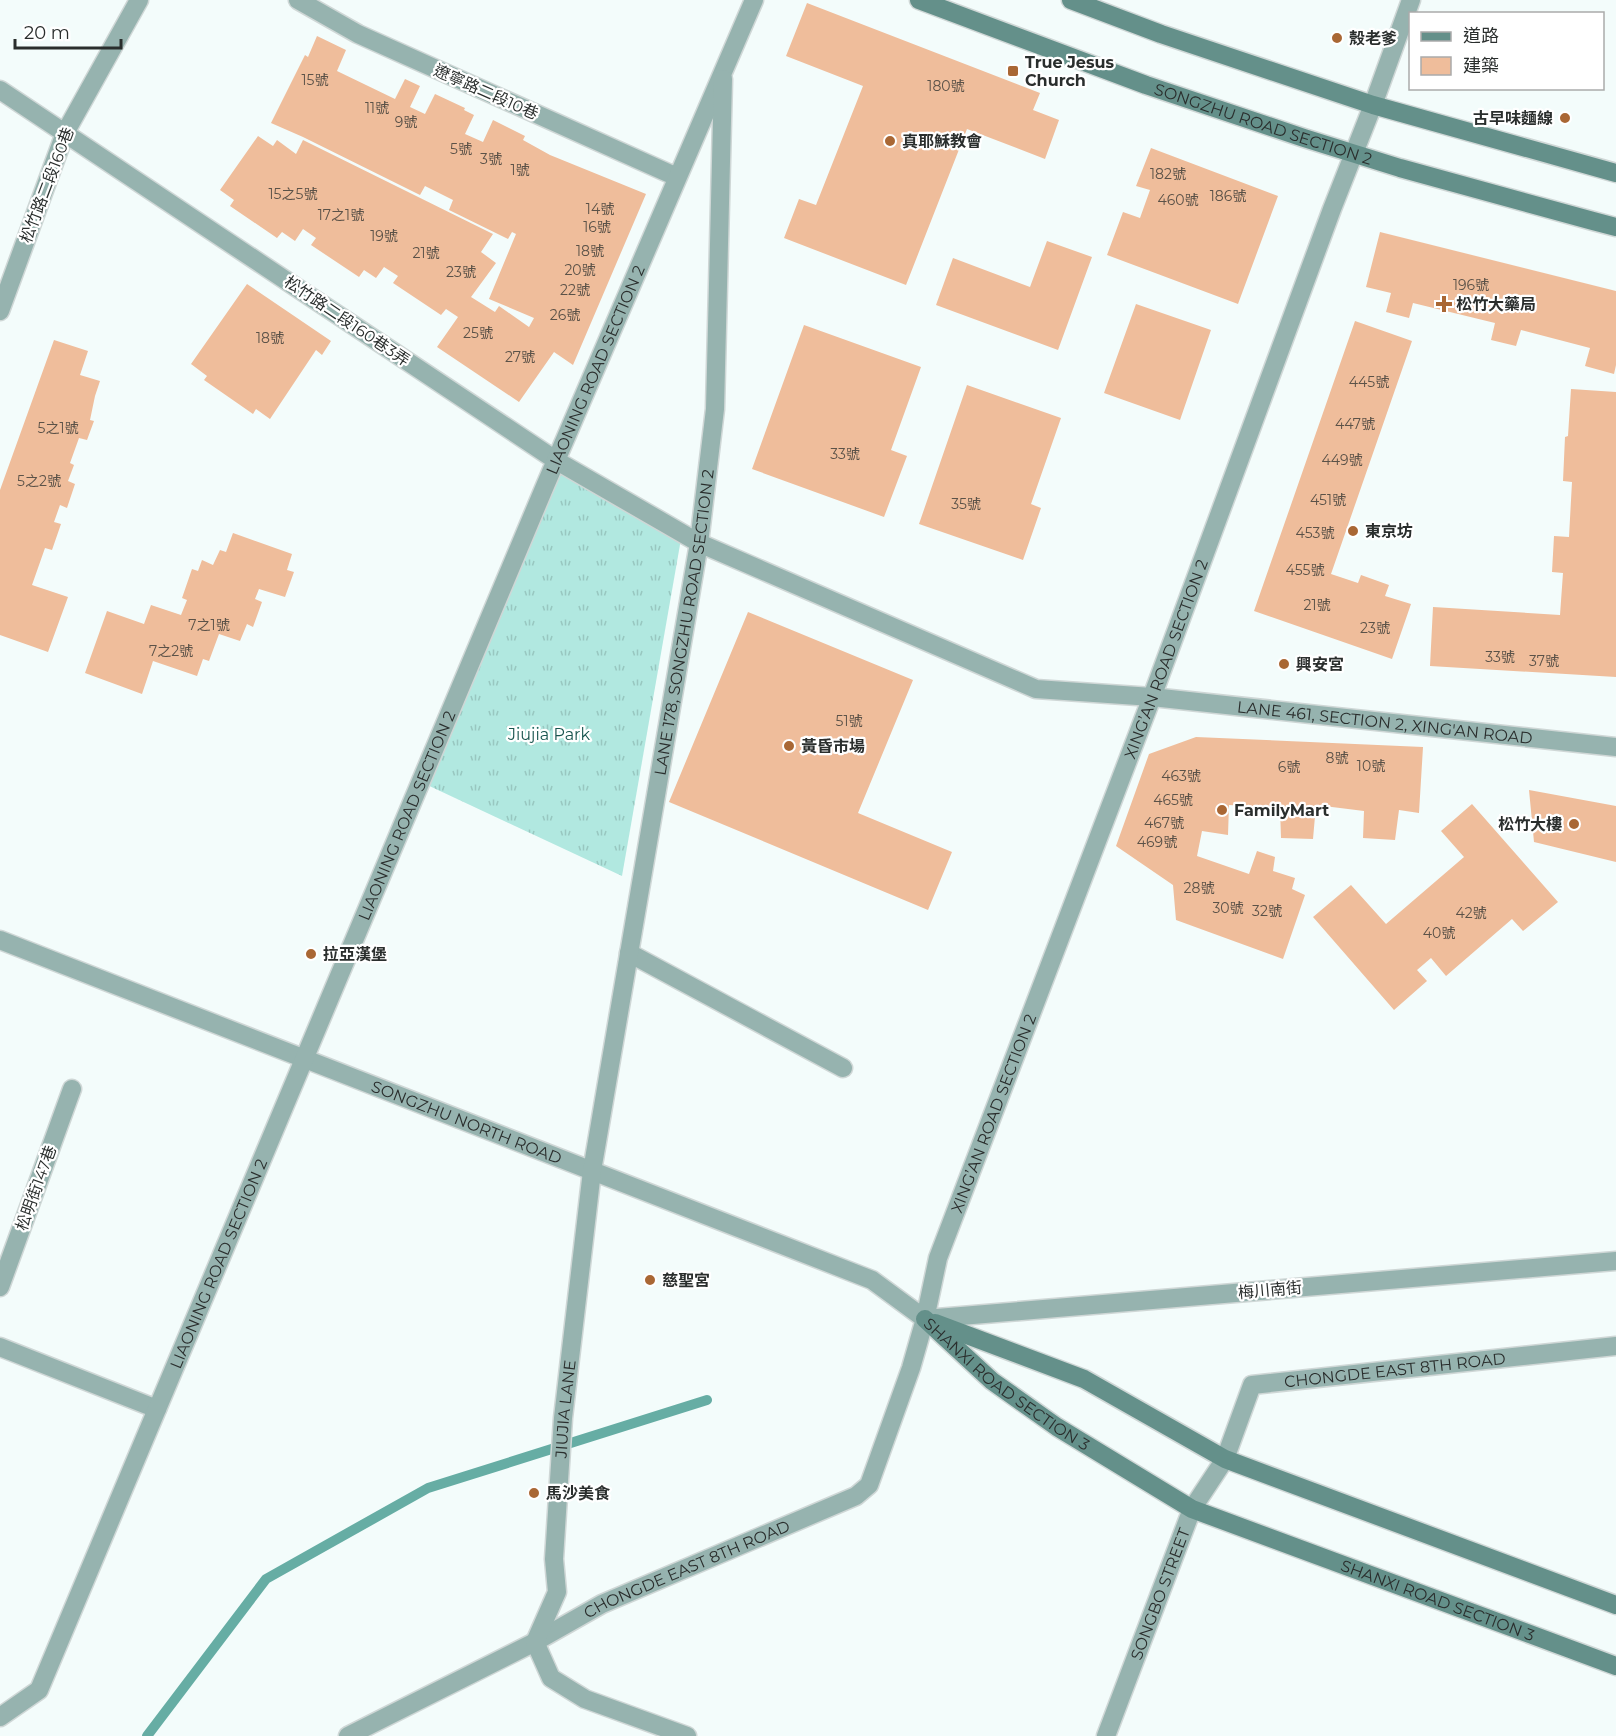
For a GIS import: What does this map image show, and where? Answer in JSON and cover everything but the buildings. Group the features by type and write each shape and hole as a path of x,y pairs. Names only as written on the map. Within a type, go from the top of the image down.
{"street":[{"name":"松竹路二段160巷","path":"0,311 65,133 139,0"},
{"name":"遼寧路二段10巷","path":"298,0 358,34 677,177"},
{"name":"LIAONING ROAD SECTION 2","path":"0,1717 39,1690 545,486 754,0"},
{"name":"SONGZHU ROAD SECTION 2","path":"919,0 1146,85 1354,154 1593,222 1616,226"},
{"path":"1071,0 1161,34 1373,105 1616,173"},
{"name":"XING’AN ROAD SECTION 2","path":"925,1319 938,1258 1152,697 1411,0"},
{"name":"LANE 178, SONGZHU ROAD SECTION 2","path":"592,1171 699,543 716,409 723,68"},
{"name":"松竹路二段160巷3弄","path":"0,90 557,461 699,543"},
{"name":"LANE 461, SECTION 2, XING'AN ROAD","path":"699,543 1036,689 1152,697 1616,747"},
{"name":"SONGZHU NORTH ROAD","path":"0,940 872,1280 925,1319"},
{"path":"629,953 843,1068"},
{"name":"松明街147巷","path":"0,1287 72,1089"},
{"name":"JIUJIA LANE","path":"534,1642 557,1592 554,1559 563,1418 592,1171"},
{"name":"梅川南街","path":"925,1319 1616,1261"},
{"name":"SHANXI ROAD SECTION 3","path":"925,1319 1084,1379 1225,1459 1616,1605"},
{"name":"SHANXI ROAD SECTION 3","path":"925,1319 992,1381 1057,1427 1192,1509 1616,1666"},
{"name":"CHONGDE EAST 8TH ROAD","path":"348,1736 534,1642 602,1604 856,1496 869,1485 925,1319"},
{"name":"CHONGDE EAST 8TH ROAD","path":"1225,1459 1252,1385 1616,1346"},
{"path":"0,1347 157,1409"},
{"name":"SONGBO STREET","path":"1106,1736 1192,1509 1225,1459"},
{"path":"534,1642 551,1678 585,1700 687,1736"}],"green space":[{"name":"Jiujia Park","path":"561,470 681,539 622,876 423,783"}],"waterway":[{"path":"147,1736 266,1579 428,1488 707,1400"}],"place":[{"name":"殼老爹","path":"1337,38"},
{"name":"True Jesus Church","path":"1013,71"},
{"name":"古早味麵線","path":"1565,118"},
{"name":"真耶穌教會","path":"890,141"},
{"name":"松竹大藥局","path":"1444,304"},
{"name":"東京坊","path":"1353,531"},
{"name":"興安宮","path":"1284,664"},
{"name":"黃昏市場","path":"789,746"},
{"name":"FamilyMart","path":"1222,810"},
{"name":"松竹大樓","path":"1574,824"},
{"name":"拉亞漢堡","path":"311,954"},
{"name":"慈聖宮","path":"650,1280"},
{"name":"馬沙美食","path":"534,1493"}]}
